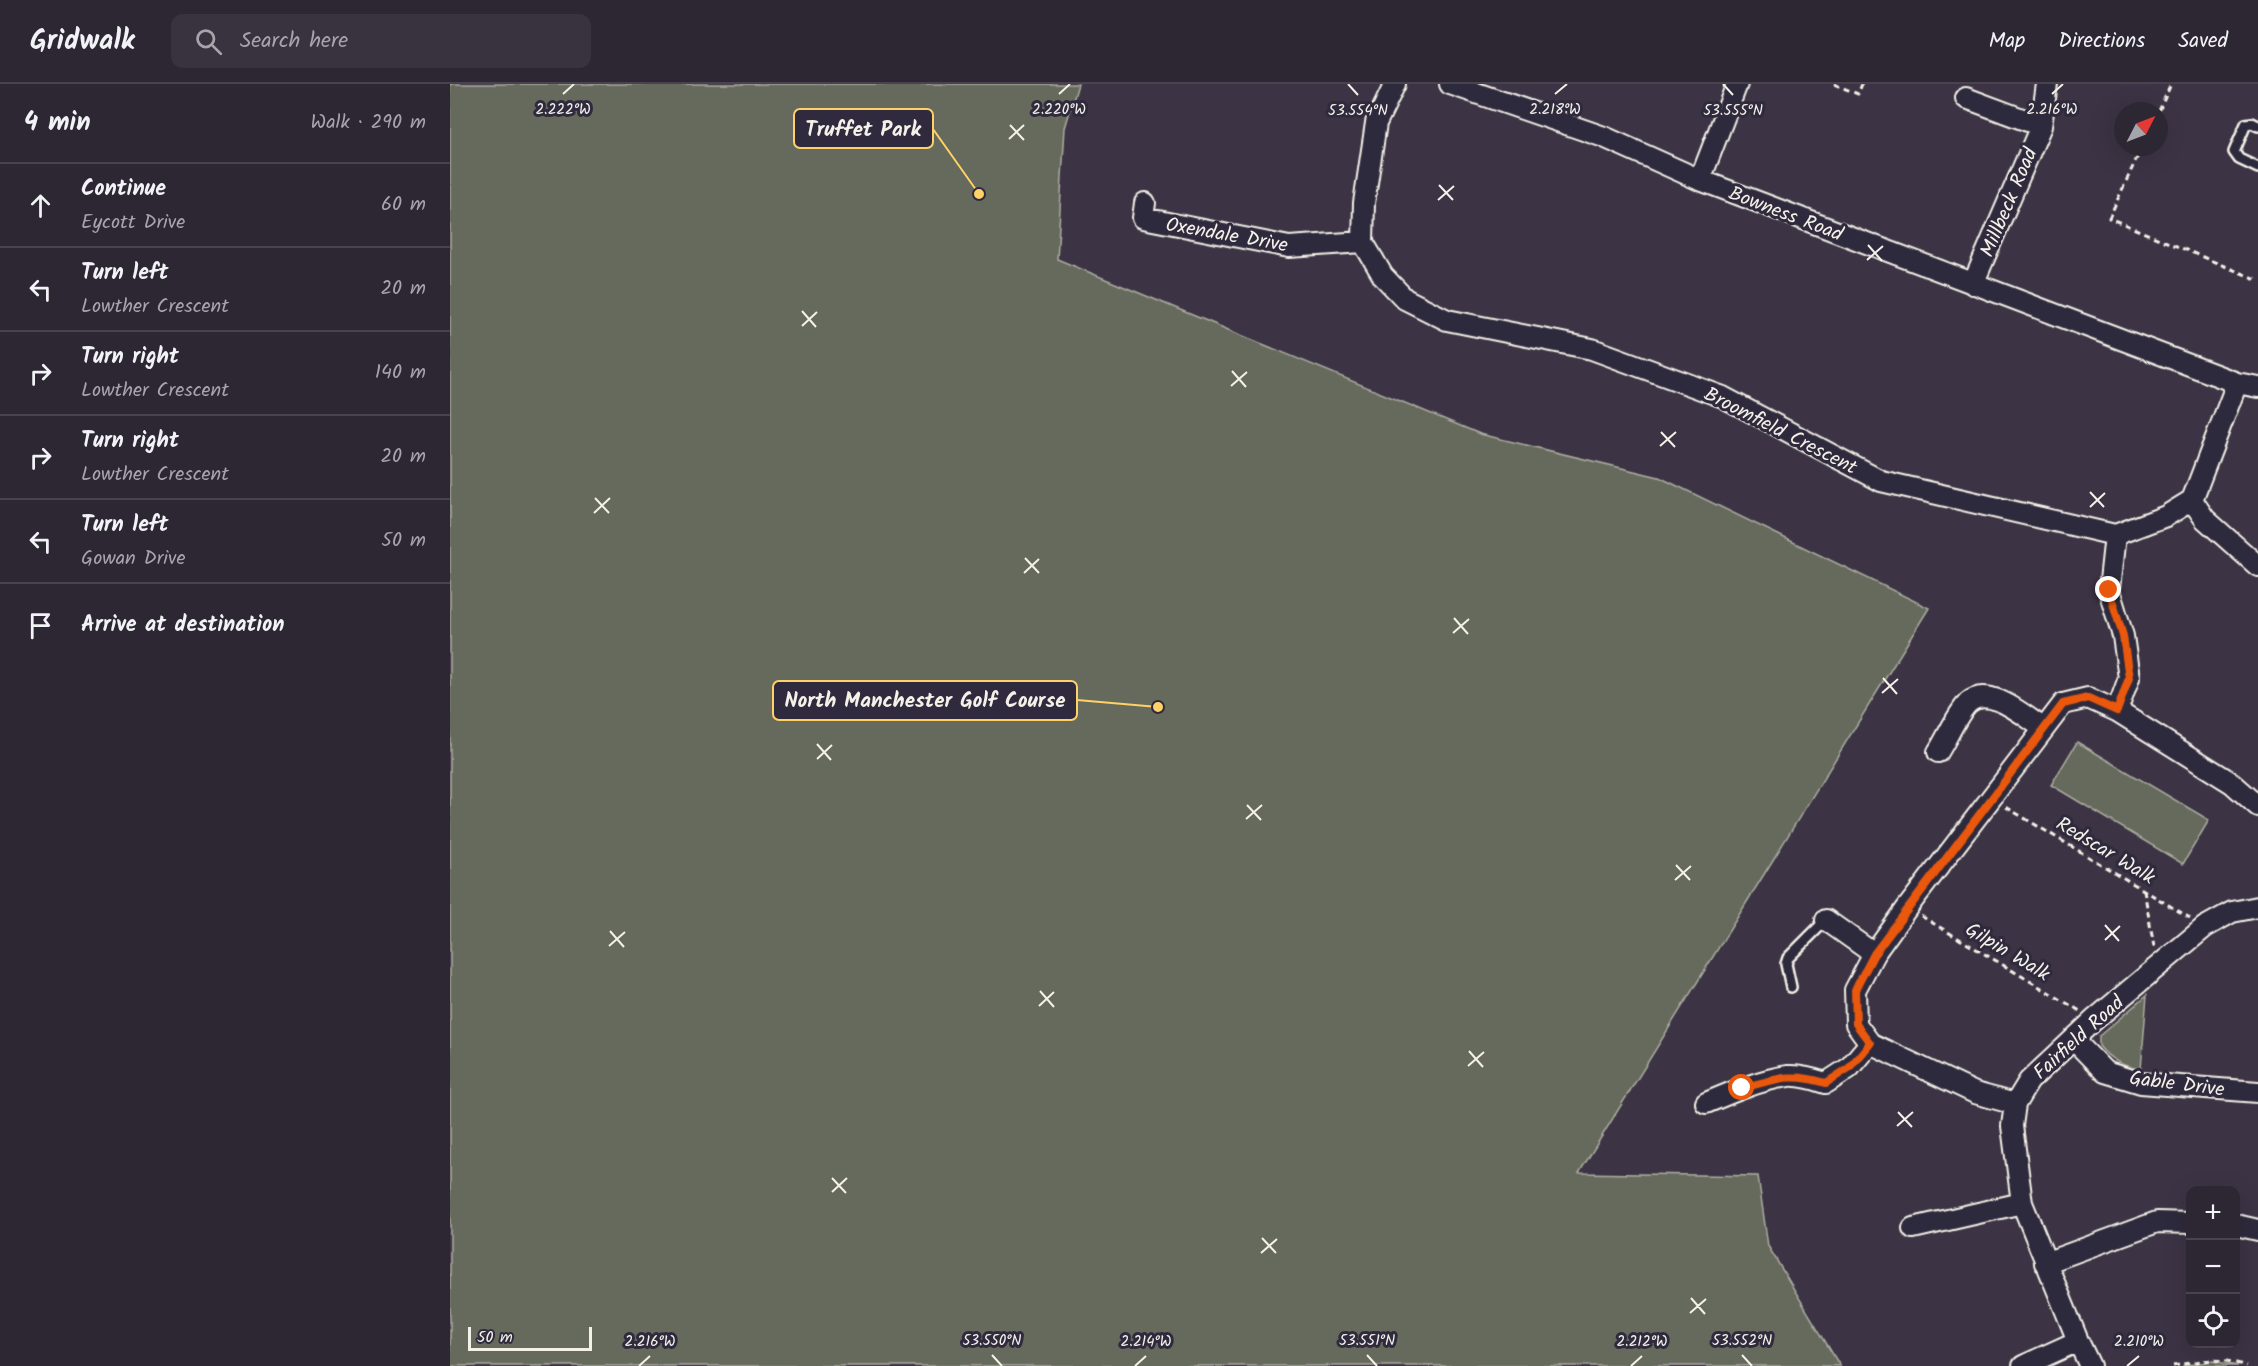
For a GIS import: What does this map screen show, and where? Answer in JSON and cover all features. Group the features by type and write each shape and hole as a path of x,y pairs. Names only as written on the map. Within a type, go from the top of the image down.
{"street":[{"path":"1363,242 1364,203 1376,123 1395,84"},
{"name":"Bowness Road","path":"1450,84 1604,137 1700,180 2237,384 2258,387"},
{"path":"1700,180 1737,84"},
{"name":"Millbeck Road","path":"1973,284 2041,126 2047,84"},
{"path":"1966,98 2041,126"},
{"name":"Oxendale Drive","path":"1145,203 1143,218 1289,247 1363,242"},
{"name":"Broomfield Crescent","path":"1363,242 1383,276 1405,298 1447,320 1592,349 1723,397 1881,481 2115,535"},
{"path":"2117,711 2129,678 2123,636 2109,590 2115,535 2166,516 2192,500 2237,384"},
{"path":"2192,500 2205,519 2258,566"},
{"path":"1938,752 1967,704 1978,696 1993,697 2043,728"},
{"path":"2015,1104 1975,1093 1870,1043 1856,1024 1855,990 1874,954 1907,908 1992,799 2043,728 2063,704 2088,698 2117,711 2232,783 2258,806"},
{"name":"Fairfield Road","path":"2090,1366 2045,1263 2022,1203 2012,1126 2015,1104 2029,1081 2094,1020 2205,927 2232,912 2258,907"},
{"path":"1826,920 1874,954"},
{"name":"Gable Drive","path":"2074,1040 2105,1072 2141,1083 2258,1092"},
{"path":"1706,1103 1742,1088 1789,1076 1807,1077 1826,1083 1849,1068 1870,1043"},
{"path":"1913,1228 2022,1203"},
{"path":"2045,1263 2157,1222 2186,1223"},
{"path":"2240,1226 2258,1230"},
{"path":"2023,1366 2078,1341"}],"lane":[{"path":"2258,126 2252,123 2247,124 2234,152 2240,159 2258,168"},
{"path":"1791,987 1786,964 1788,958 1826,920"}],"path":[{"path":"1834,84 1858,94 1862,84"},
{"path":"2163,102 2172,84"},
{"path":"2138,156 2109,218 2258,280"},
{"name":"Redscar Walk","path":"1992,799 2205,927"},
{"path":"2144,890 2158,966"},
{"name":"Gilpin Walk","path":"1907,908 2094,1020"},
{"path":"2173,1366 2211,1359 2230,1360 2246,1366"},
{"path":"2228,1366 2230,1360"}],"green space":[{"path":"450,84 1078,84 1065,128 1057,259 1480,434 1659,477 1929,608 1579,1173 1758,1176 1768,1246 1840,1366 450,1366"},
{"path":"2077,742 2209,820 2183,864 2051,785"},
{"path":"2147,995 2141,1069 2128,1067 2112,1059 2099,1046 2099,1036"},
{"path":"2212,1361 2238,1366 2182,1366"}],"place":[{"name":"Truffet Park","path":"979,194"},
{"name":"North Manchester Golf Course","path":"1158,707"}],"route":[{"path":"1742,1088 1789,1076 1807,1077 1826,1083 1849,1068 1870,1043 1856,1024 1855,990 1874,954 1907,908 2063,704 2088,698 2117,711 2129,678 2123,636 2109,590"}]}
